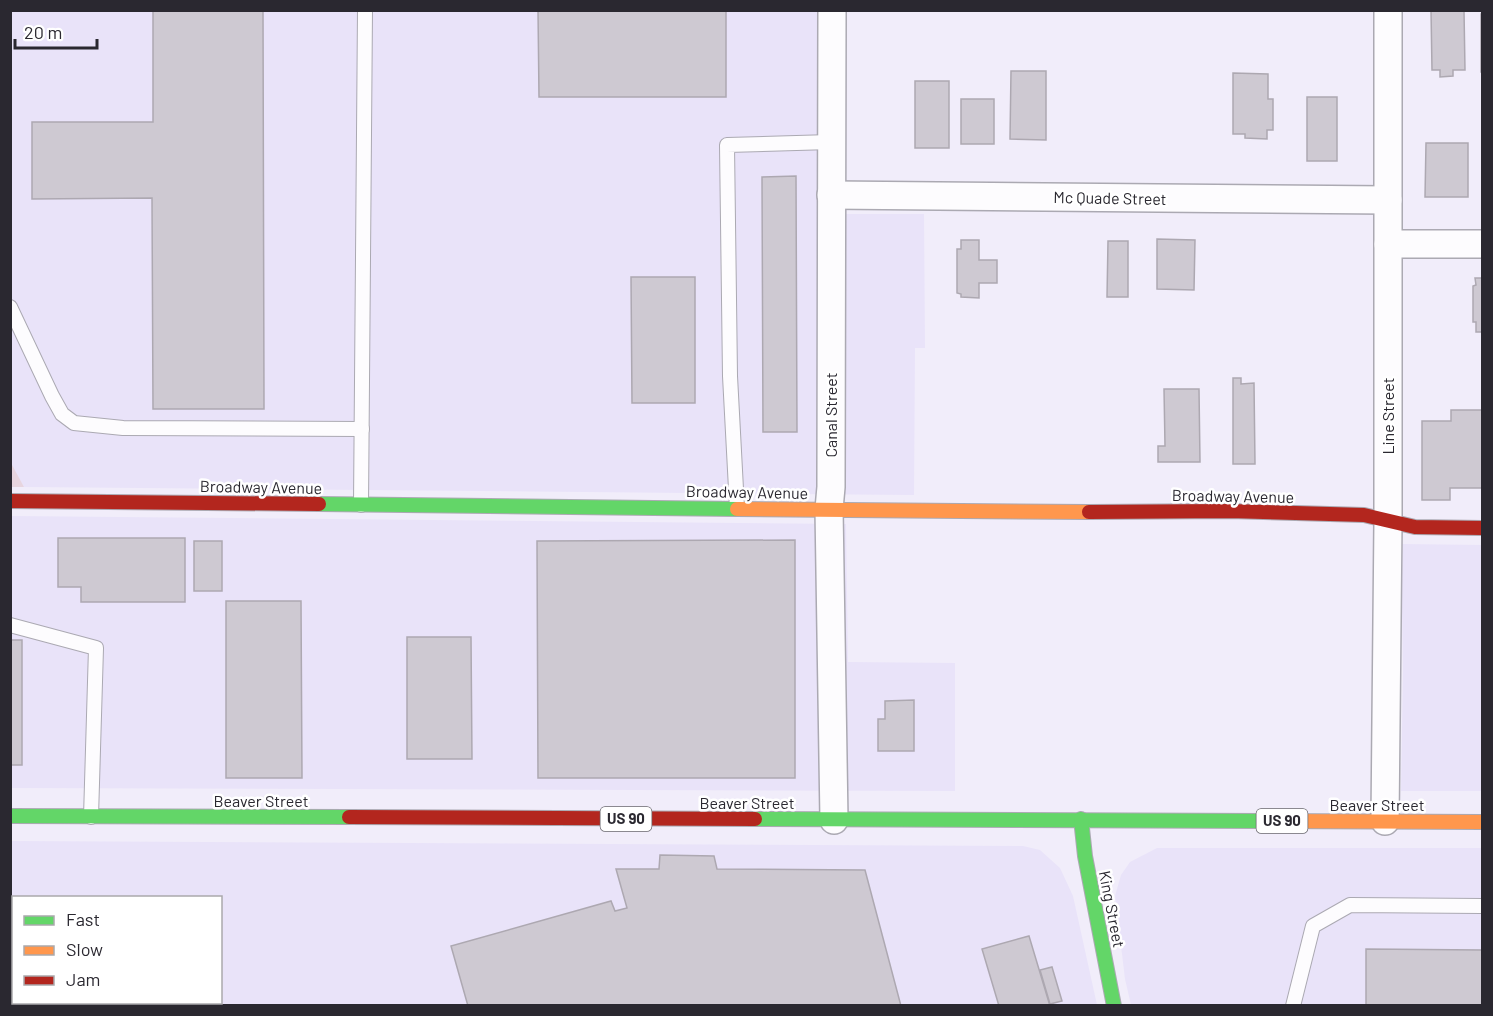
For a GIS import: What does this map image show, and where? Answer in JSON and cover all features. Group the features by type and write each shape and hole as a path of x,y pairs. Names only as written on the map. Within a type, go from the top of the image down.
{"street":[{"name":"Canal Street","path":"832,10 831,487 829,509 834,820"},
{"name":"Line Street","path":"1385,822 1388,521 1388,10"},
{"name":"Mc Quade Street","path":"831,195 1388,201"},
{"path":"1388,243 1482,244"},
{"name":"Broadway Avenue","path":"10,501 1029,512 1230,511 1364,515 1414,527 1482,528"},
{"name":"Beaver Street","path":"10,816 1482,822"},
{"name":"King Street","path":"1082,819 1085,856 1114,1005"}],"lane":[{"path":"362,505 365,10"},
{"path":"737,508 730,376 727,145 831,142"},
{"path":"10,307 52,396 62,414 74,423 123,428 362,429"},
{"path":"10,626 96,648 91,817"},
{"path":"1293,1005 1312,926 1350,905 1482,906"}],"shaded area":[{"path":"10,11 819,11 818,214 924,214 925,348 915,348 914,495 24,487 10,463"},
{"path":"11,463 24,487 11,487"},
{"path":"11,516 846,524 848,662 955,663 955,791 11,788"},
{"path":"1401,544 1482,545 1482,791 1401,791 1403,672"},
{"path":"11,841 1023,846 1040,850 1060,868 1073,896 1097,1005 11,1006"},
{"path":"1157,848 1482,848 1482,1005 1131,1005 1125,979 1115,896 1121,875 1130,862"}],"building":[{"path":"153,10 263,10 264,409 153,409 152,198 32,199 32,122 153,122"},
{"path":"538,10 726,10 726,97 539,97"},
{"path":"1431,10 1464,10 1465,70 1453,70 1453,76 1440,77 1440,70 1432,70"},
{"path":"1482,14 1482,72 1481,72"},
{"path":"1011,71 1046,71 1046,140 1010,139"},
{"path":"1233,73 1268,74 1268,99 1273,99 1273,130 1267,130 1267,139 1245,138 1245,134 1233,134"},
{"path":"915,81 949,81 949,148 915,148"},
{"path":"1307,97 1337,97 1337,161 1307,161"},
{"path":"961,99 994,99 994,144 961,144"},
{"path":"1426,143 1468,143 1468,197 1425,197"},
{"path":"796,176 797,432 763,432 762,177"},
{"path":"1157,239 1195,240 1194,290 1157,289"},
{"path":"961,240 979,240 979,260 997,260 997,283 979,283 979,298 961,297 961,294 957,293 957,249 961,249"},
{"path":"1108,241 1128,241 1128,297 1107,297"},
{"path":"631,277 695,277 695,403 632,403"},
{"path":"1475,278 1482,278 1482,332 1476,332 1476,322 1473,322"},
{"path":"1233,378 1241,378 1241,384 1254,383 1255,464 1233,464"},
{"path":"1164,389 1199,389 1200,462 1158,462 1158,446 1165,446"},
{"path":"1451,410 1482,410 1482,488 1450,488 1450,500 1422,500 1422,421 1451,421"},
{"path":"58,538 185,538 185,602 81,602 81,587 58,587"},
{"path":"795,540 795,778 538,778 537,541"},
{"path":"194,541 222,541 222,591 194,591"},
{"path":"226,601 301,601 302,778 226,778"},
{"path":"407,637 471,637 472,759 407,759"},
{"path":"10,640 22,640 22,765 10,765"},
{"path":"914,700 914,751 878,751 878,719 885,719 885,701"},
{"path":"660,855 714,856 717,869 865,870 901,1006 468,1006 451,946 611,901 615,911 627,908 616,869 659,869"},
{"path":"1029,936 1050,1006 999,1006 982,949"},
{"path":"1366,949 1482,950 1482,1006 1366,1006"},
{"path":"1052,967 1062,1001 1050,1004 1040,970"},
{"path":"13,1004 166,1004 166,1006 13,1006"}],"traffic: fast":[{"path":"319,504 737,509"},
{"path":"10,816 349,817"},
{"path":"755,819 1263,821"},
{"path":"1081,819 1085,856 1114,1006"}],"traffic: slow":[{"path":"737,509 1089,512"},
{"path":"1263,821 1482,822"}],"traffic: jam":[{"path":"10,501 319,504"},
{"path":"1089,512 1230,511 1364,515 1415,527 1482,528"},
{"path":"349,817 755,819"}]}
